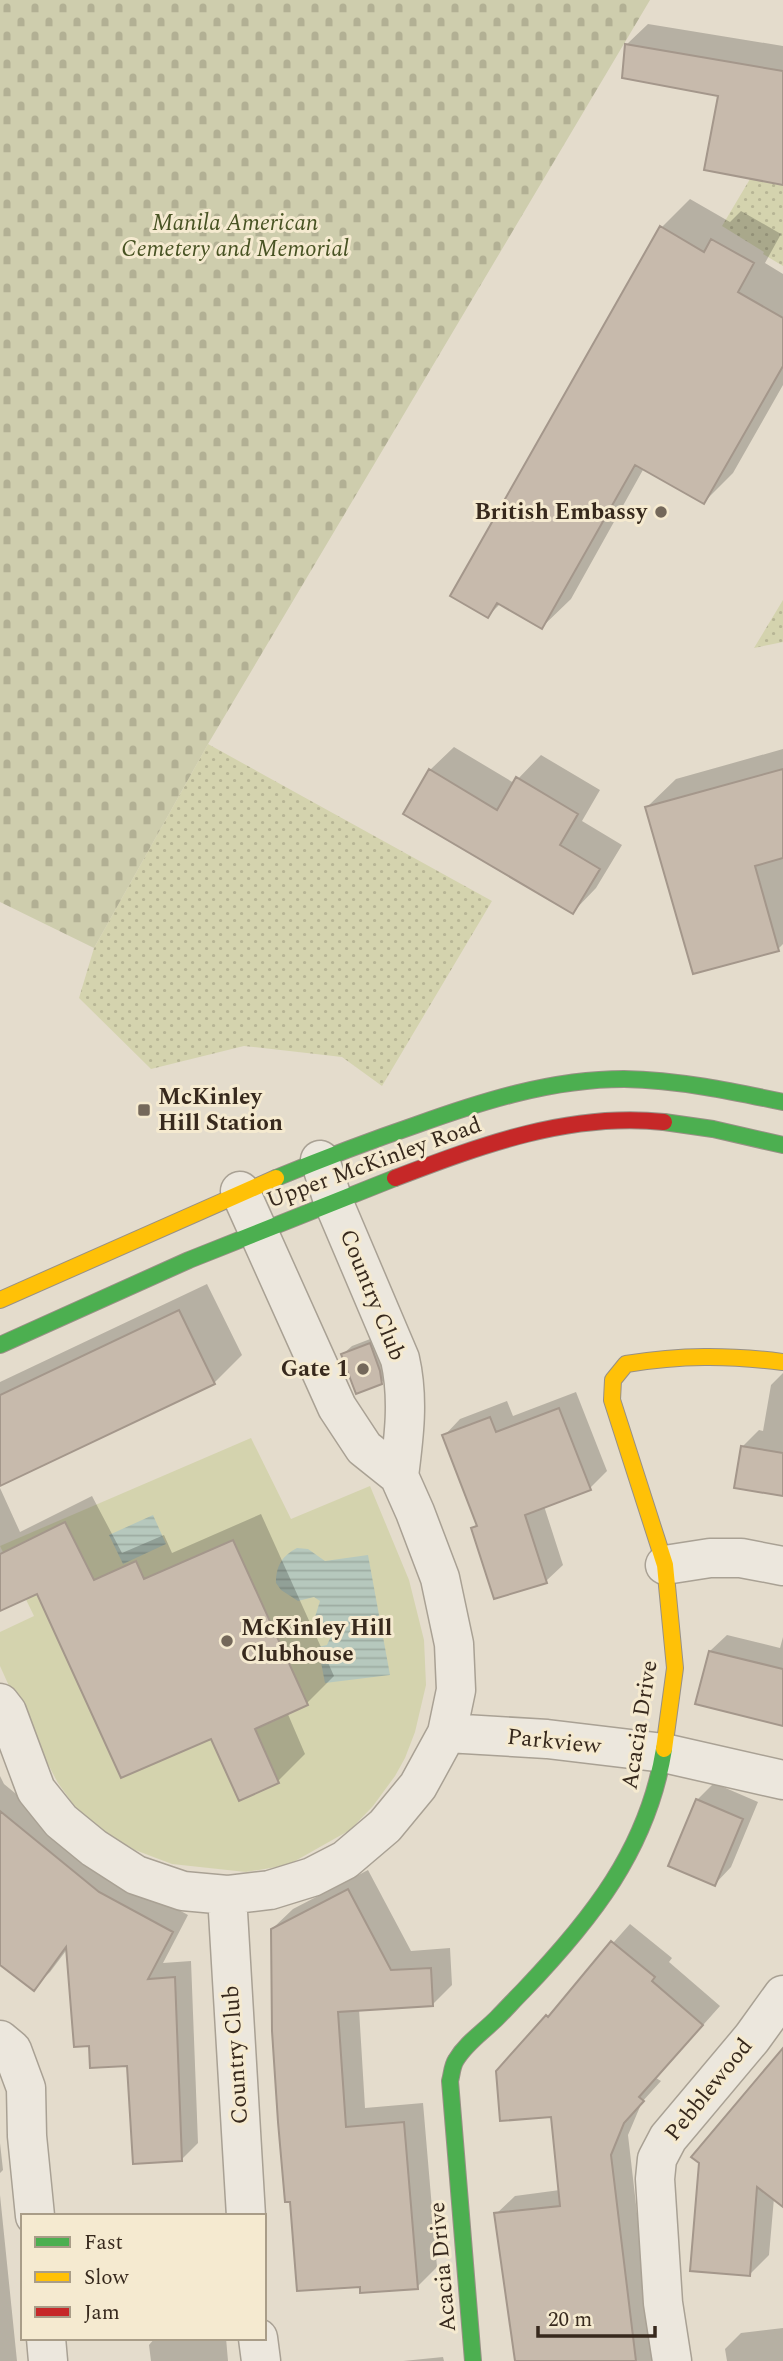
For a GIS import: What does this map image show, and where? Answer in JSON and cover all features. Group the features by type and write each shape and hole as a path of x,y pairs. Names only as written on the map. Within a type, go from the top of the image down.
{"main road":[{"name":"Upper McKinley Road","path":"0,1300 240,1191 482,1103 562,1084 599,1080 657,1081 706,1087 783,1102"},
{"name":"Upper McKinley Road","path":"0,1345 134,1282 257,1231 494,1143 547,1129 592,1121 662,1122 734,1133 783,1145"},
{"name":"Acacia Drive","path":"473,2361 450,2081 454,2063 466,2046 496,2019 584,1924 609,1889 635,1845 650,1810 664,1753 676,1668 665,1565 612,1400 613,1380 626,1364 664,1358 732,1356 783,1362"}],"street":[{"name":"Country Club","path":"320,1160 333,1201 400,1359 405,1381 405,1436 399,1476"},
{"path":"0,1703 8,1712 36,1790 61,1821 94,1848 135,1875 183,1891 227,1895 270,1890 312,1877 345,1860 385,1826 418,1786 447,1733 456,1690 454,1644 440,1578 399,1476 365,1448 344,1418 324,1380 240,1191"},
{"path":"665,1565 710,1558 741,1558 783,1566"},
{"name":"Parkview","path":"447,1733 547,1739 664,1753 783,1780"},
{"name":"Country Club","path":"227,1895 246,2214"},
{"name":"Pebblewood","path":"672,2361 663,2303 655,2179 657,2159 668,2138 752,2038 782,1996"},
{"path":"0,2040 12,2050 26,2088 27,2136 35,2214"},
{"path":"46,2340 48,2361"},
{"path":"258,2340 261,2361"}],"green space":[{"name":"Manila American Cemetery and Memorial","path":"0,0 650,0 208,744 94,948 0,902"},
{"path":"750,179 783,185 783,266 722,226"},
{"path":"783,600 783,642 754,648"},
{"path":"208,744 492,901 382,1086 342,1057 244,1046 151,1069 79,998 94,948"},
{"path":"251,1438 291,1519 370,1486 409,1580 424,1640 426,1685 415,1732 405,1758 373,1806 350,1830 288,1865 246,1872 172,1864 135,1850 100,1829 76,1808 58,1783 0,1666 0,1632 34,1616 0,1546"}],"shaded area":[{"path":"153,1515 166,1544 123,1564 109,1535"},
{"path":"297,1548 308,1549 325,1561 368,1555 390,1675 325,1683 318,1647 327,1645 331,1636 326,1626 315,1625 320,1601 314,1597 298,1601 281,1590 276,1583 281,1562"}],"building":[{"path":"625,44 783,71 783,185 704,170 718,96 622,78"},
{"path":"660,226 704,252 711,239 754,263 738,292 783,318 783,366 704,504 635,465 542,629 497,603 488,618 450,596"},
{"path":"429,769 497,810 516,777 578,814 560,845 600,869 573,914 403,814"},
{"path":"783,769 783,858 755,866 779,951 693,974 645,807"},
{"path":"179,1310 215,1384 0,1486 0,1395"},
{"name":"Gate 1","path":"370,1343 382,1384 356,1394 341,1354"},
{"path":"559,1408 591,1490 525,1515 547,1583 494,1599 471,1528 477,1526 442,1435 490,1417 496,1432"},
{"path":"741,1446 783,1453 783,1496 734,1488"},
{"path":"65,1522 94,1580 136,1561 144,1579 233,1540 308,1705 255,1729 279,1783 239,1801 211,1739 121,1778 37,1594 0,1611 0,1554"},
{"path":"709,1651 783,1669 783,1726 695,1704"},
{"path":"696,1799 743,1819 715,1886 668,1866"},
{"path":"0,1811 99,1892 173,1932 148,1979 175,1977 182,2161 133,2164 127,2066 90,2068 89,2046 74,2047 66,1947 34,1991 0,1965"},
{"path":"348,1889 391,1970 431,1968 433,2006 338,2012 346,2127 404,2122 418,2289 360,2293 360,2287 297,2291 290,2202 285,2202 278,2122 272,2031 271,1929"},
{"path":"611,1941 655,1977 652,1981 703,2025 639,2097 644,2101 624,2123 611,2155 636,2361 515,2361 494,2213 560,2206 551,2117 500,2121 496,2071 546,2015 548,2017"},
{"path":"783,2048 783,2207 757,2187 750,2276 690,2271 699,2163 691,2157"}],"traffic: fast":[{"path":"276,1178 467,1108 544,1087 597,1080 664,1081 783,1102"},
{"path":"664,1122 713,1129 783,1145"},
{"path":"0,1345 189,1260 395,1178"},
{"path":"473,2361 450,2081 454,2065 465,2048 548,1964 593,1910 613,1881 645,1819 664,1749"}],"traffic: slow":[{"path":"0,1300 276,1178"},
{"path":"664,1749 675,1668 665,1565 612,1400 613,1380 626,1364 666,1359 724,1357 783,1362"}],"traffic: jam":[{"path":"395,1178 527,1134 595,1122 664,1122"}],"place":[{"name":"British Embassy","path":"661,512"},
{"name":"McKinley Hill Station","path":"144,1110"},
{"name":"Gate 1","path":"363,1369"},
{"name":"McKinley Hill Clubhouse","path":"227,1641"}]}
